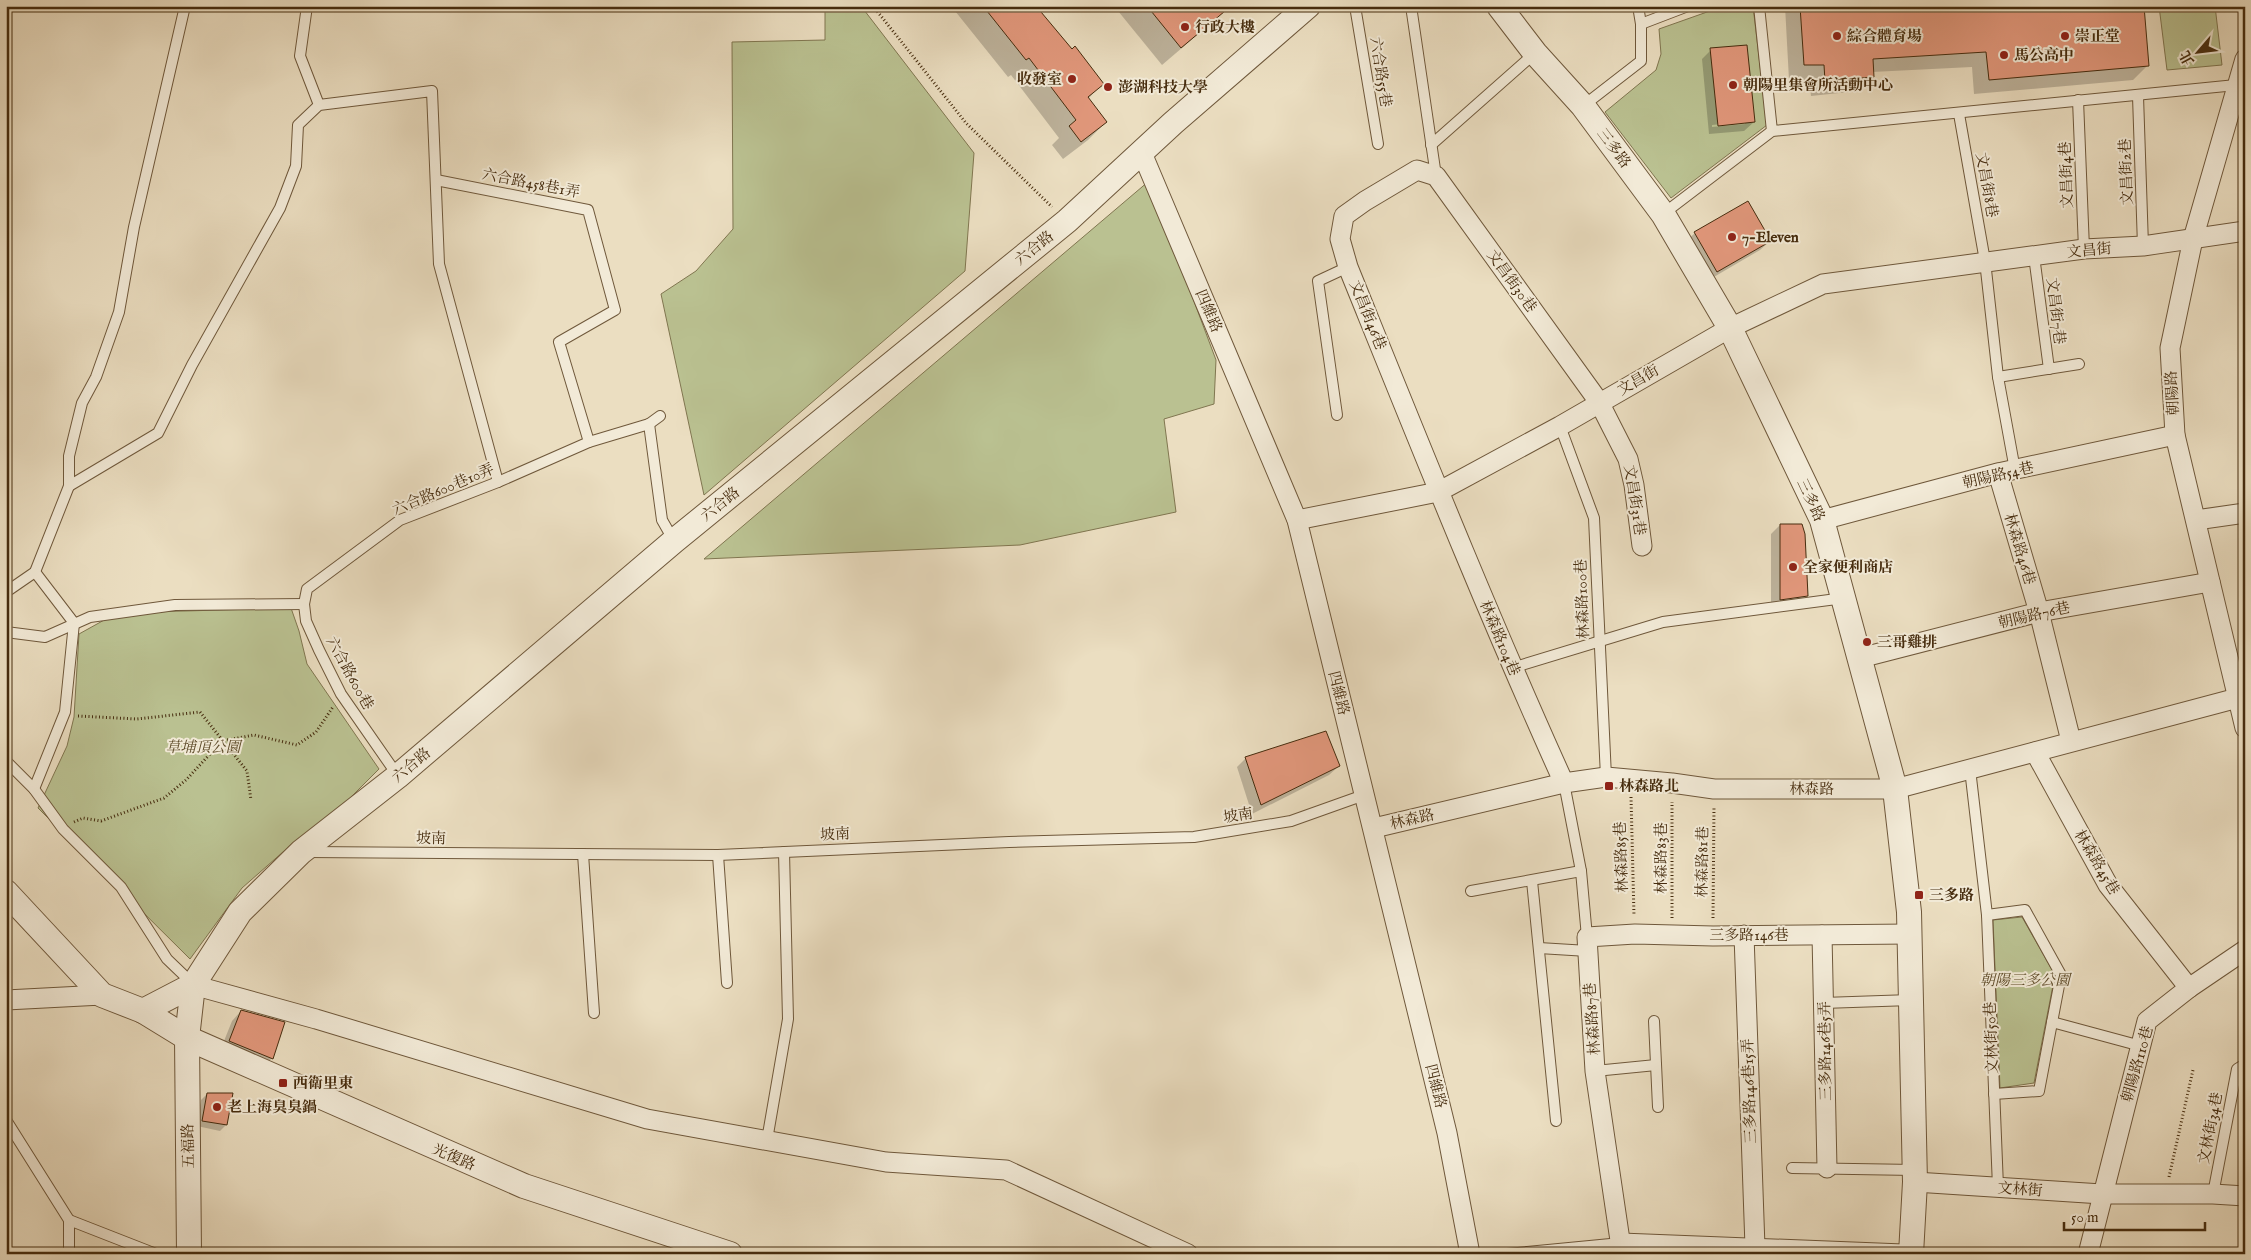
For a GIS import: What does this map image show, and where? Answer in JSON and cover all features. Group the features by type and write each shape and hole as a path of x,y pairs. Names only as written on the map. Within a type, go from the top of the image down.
{"street":[{"name":"六合路","path":"187,1038 193,985 240,912 302,852 398,776 674,541 1067,221 1173,122 1308,6"},
{"name":"三多路","path":"1498,6 1535,52 1583,106 1663,214 1730,328 1822,520 1895,789 1910,934 1915,1176 1911,1254"},
{"name":"朝陽路","path":"2245,59 2236,85 2194,240 2170,348 2175,436 2210,582 2241,697 2245,728"},
{"name":"四維路","path":"1142,153 1297,520 1364,795 1374,828 1447,1133 1470,1254"},
{"name":"文昌街46巷","path":"1436,176 1417,170 1365,202 1344,216 1340,239 1348,267 1438,492"},
{"name":"文昌街30巷","path":"1436,176 1599,402"},
{"name":"文昌街","path":"1297,520 1438,492 1560,426 1730,328 1823,284 1985,261 2084,249 2144,246 2245,231"},
{"name":"文昌街31巷","path":"1599,402 1628,459 1634,485 1642,546"},
{"name":"朝陽路54巷","path":"1822,520 2006,472 2175,436"},
{"name":"林森路46巷","path":"2006,472 2071,741"},
{"name":"林森路104巷","path":"1438,492 1512,668 1564,783"},
{"path":"2196,520 2245,513"},
{"name":"朝陽路76巷","path":"1860,658 2039,612 2210,582"},
{"name":"林森路","path":"1374,828 1564,783 1606,777 1714,789 1895,789 2241,697"},
{"name":"林森路45巷","path":"2035,752 2108,885 2189,988"},
{"path":"6,892 102,995"},
{"name":"三多路146巷","path":"1588,944 1635,934 1713,936 1910,934"},
{"name":"三多路146巷5弄","path":"1822,935 1827,1168"},
{"name":"三多路146巷15弄","path":"1744,936 1755,1247"},
{"name":"林森路87巷","path":"1588,944 1596,1071 1622,1248"},
{"name":"朝陽路110巷","path":"2102,1194 2148,1021 2189,988 2245,950"},
{"path":"143,1011 193,985 326,1022 647,1118 886,1162 1006,1170 1188,1254"},
{"path":"6,1000 102,995"},
{"name":"光復路","path":"102,995 143,1011 187,1038 458,1159 524,1186 730,1254"},
{"name":"五福路","path":"187,1038 189,1254"},
{"name":"文林街","path":"1915,1176 1998,1187 2102,1194 2213,1194 2245,1196"},
{"path":"2088,1254 2102,1194"},
{"path":"1622,1248 1755,1247 1837,1253 1903,1254"}],"lane":[{"path":"6,592 35,572 69,486 68,456 82,403 96,377 119,312 134,227 185,6"},
{"path":"307,6 300,56 319,105"},
{"name":"六合路55巷","path":"1355,6 1378,144"},
{"path":"1411,6 1436,176"},
{"path":"1583,106 1641,61 1641,24 1638,6"},
{"path":"1641,24 1688,6"},
{"path":"1759,6 1772,131"},
{"path":"1431,145 1535,52"},
{"path":"1663,214 1772,131 1959,114 2078,100 2138,96 2236,85"},
{"path":"69,486 158,433 192,365 280,208 296,166 298,125 319,105 432,91 439,264 498,482"},
{"name":"文昌街2巷","path":"2138,96 2144,246"},
{"name":"文昌街4巷","path":"2078,100 2084,249"},
{"name":"文昌街8巷","path":"1959,114 1985,261"},
{"name":"六合路458巷1弄","path":"436,180 588,210 615,310 559,342 589,442"},
{"name":"文昌街7巷","path":"2034,256 2049,369"},
{"path":"1985,261 2006,472"},
{"path":"1337,415 1318,282 1348,267"},
{"name":"文昌街7巷","path":"1998,377 2079,364"},
{"name":"六合路600巷10弄","path":"304,604 307,589 400,520 498,482 589,442 649,424 660,416"},
{"path":"649,424 662,520 674,541"},
{"name":"林森路100巷","path":"1560,426 1594,518 1606,777"},
{"path":"34,789 65,712 74,623 35,572"},
{"path":"1512,668 1663,622 1844,598"},
{"path":"6,632 45,637 90,617 175,605 304,604"},
{"name":"六合路600巷","path":"304,604 306,621 341,694 398,776"},
{"path":"6,760 34,789 63,829 122,887 167,959 193,985"},
{"name":"文林街50巷","path":"1970,769 1987,915 1998,1187"},
{"name":"林森路87巷","path":"1564,783 1581,871 1588,944"},
{"name":"坡南","path":"302,852 718,855 1009,842 1194,837 1291,821 1364,795"},
{"path":"767,1140 788,1020 784,852"},
{"path":"583,854 594,1013"},
{"path":"718,855 727,984"},
{"path":"1471,891 1581,871"},
{"path":"1532,881 1556,1121"},
{"path":"1987,915 2025,910 2061,974 2040,1091 1994,1094"},
{"path":"1539,948 1588,944"},
{"path":"1824,1003 1912,1000"},
{"path":"1654,1021 1658,1107"},
{"path":"2052,1022 2141,1046"},
{"path":"1596,1071 1656,1065"},
{"name":"文林街34巷","path":"2213,1194 2241,1066"},
{"path":"6,1120 69,1220 69,1254"},
{"path":"1792,1168 1827,1168 1915,1176"},
{"path":"69,1220 156,1254"},
{"path":"1507,1254 1622,1248"}],"path":[{"path":"873,6 966,123 1067,221"},
{"path":"63,829 83,818 101,820 164,798 186,780 222,742 254,735 297,744 316,732 341,694"},
{"path":"65,712 82,717 137,718 200,712 247,771 251,800"},
{"name":"林森路85巷","path":"1630,780 1635,934"},
{"name":"林森路83巷","path":"1672,783 1672,934"},
{"name":"林森路81巷","path":"1713,936 1714,789"},
{"path":"2165,1194 2193,1070"}],"green space":[{"path":"825,6 861,6 974,153 965,271 704,495 661,294 696,271 733,229 732,42 825,40"},
{"path":"1724,6 1753,6 1767,125 1671,198 1605,112 1656,70 1661,54 1659,29"},
{"path":"2159,6 2215,6 2222,65 2167,70"},
{"path":"1149,181 1216,360 1214,404 1164,419 1176,512 1020,545 704,559"},
{"name":"草埔頂公園","path":"291,608 307,664 379,769 340,808 292,844 242,888 190,959 38,808 67,746 74,717 79,634 106,619 150,612"},
{"name":"朝陽三多公園","path":"2022,917 2055,975 2034,1083 2000,1088 1993,920"}],"building":[{"path":"983,6 1036,6 1072,49 1075,46 1104,84 1088,97 1107,122 1081,142 1069,126 1076,120 1029,58 1026,60"},
{"name":"行政大樓","path":"1147,6 1231,6 1181,48"},
{"path":"1800,6 2144,6 2149,66 1989,80 1986,52 1873,59 1874,77 1825,81 1824,65 1804,65"},
{"name":"朝陽里集會所活動中心","path":"1747,45 1755,122 1718,126 1710,48"},
{"name":"7-Eleven","path":"1748,201 1771,241 1717,272 1694,232"},
{"name":"全家便利商店","path":"1780,524 1802,524 1805,534 1808,596 1780,600"},
{"path":"1326,731 1340,766 1261,805 1245,757"},
{"path":"241,1010 285,1022 273,1059 229,1041"},
{"name":"老上海臭臭鍋","path":"207,1093 233,1093 227,1125 202,1121"}],"place":[{"name":"行政大樓","path":"1185,27"},
{"name":"綜合體育場","path":"1837,36"},
{"name":"崇正堂","path":"2065,36"},
{"name":"馬公高中","path":"2004,55"},
{"name":"收發室","path":"1072,79"},
{"name":"朝陽里集會所活動中心","path":"1733,85"},
{"name":"澎湖科技大學","path":"1108,87"},
{"name":"7-Eleven","path":"1732,237"},
{"name":"全家便利商店","path":"1793,567"},
{"name":"三哥雞排","path":"1867,642"},
{"name":"林森路北","path":"1609,786"},
{"name":"三多路","path":"1919,895"},
{"name":"西衛里東","path":"283,1083"},
{"name":"老上海臭臭鍋","path":"217,1107"}]}
